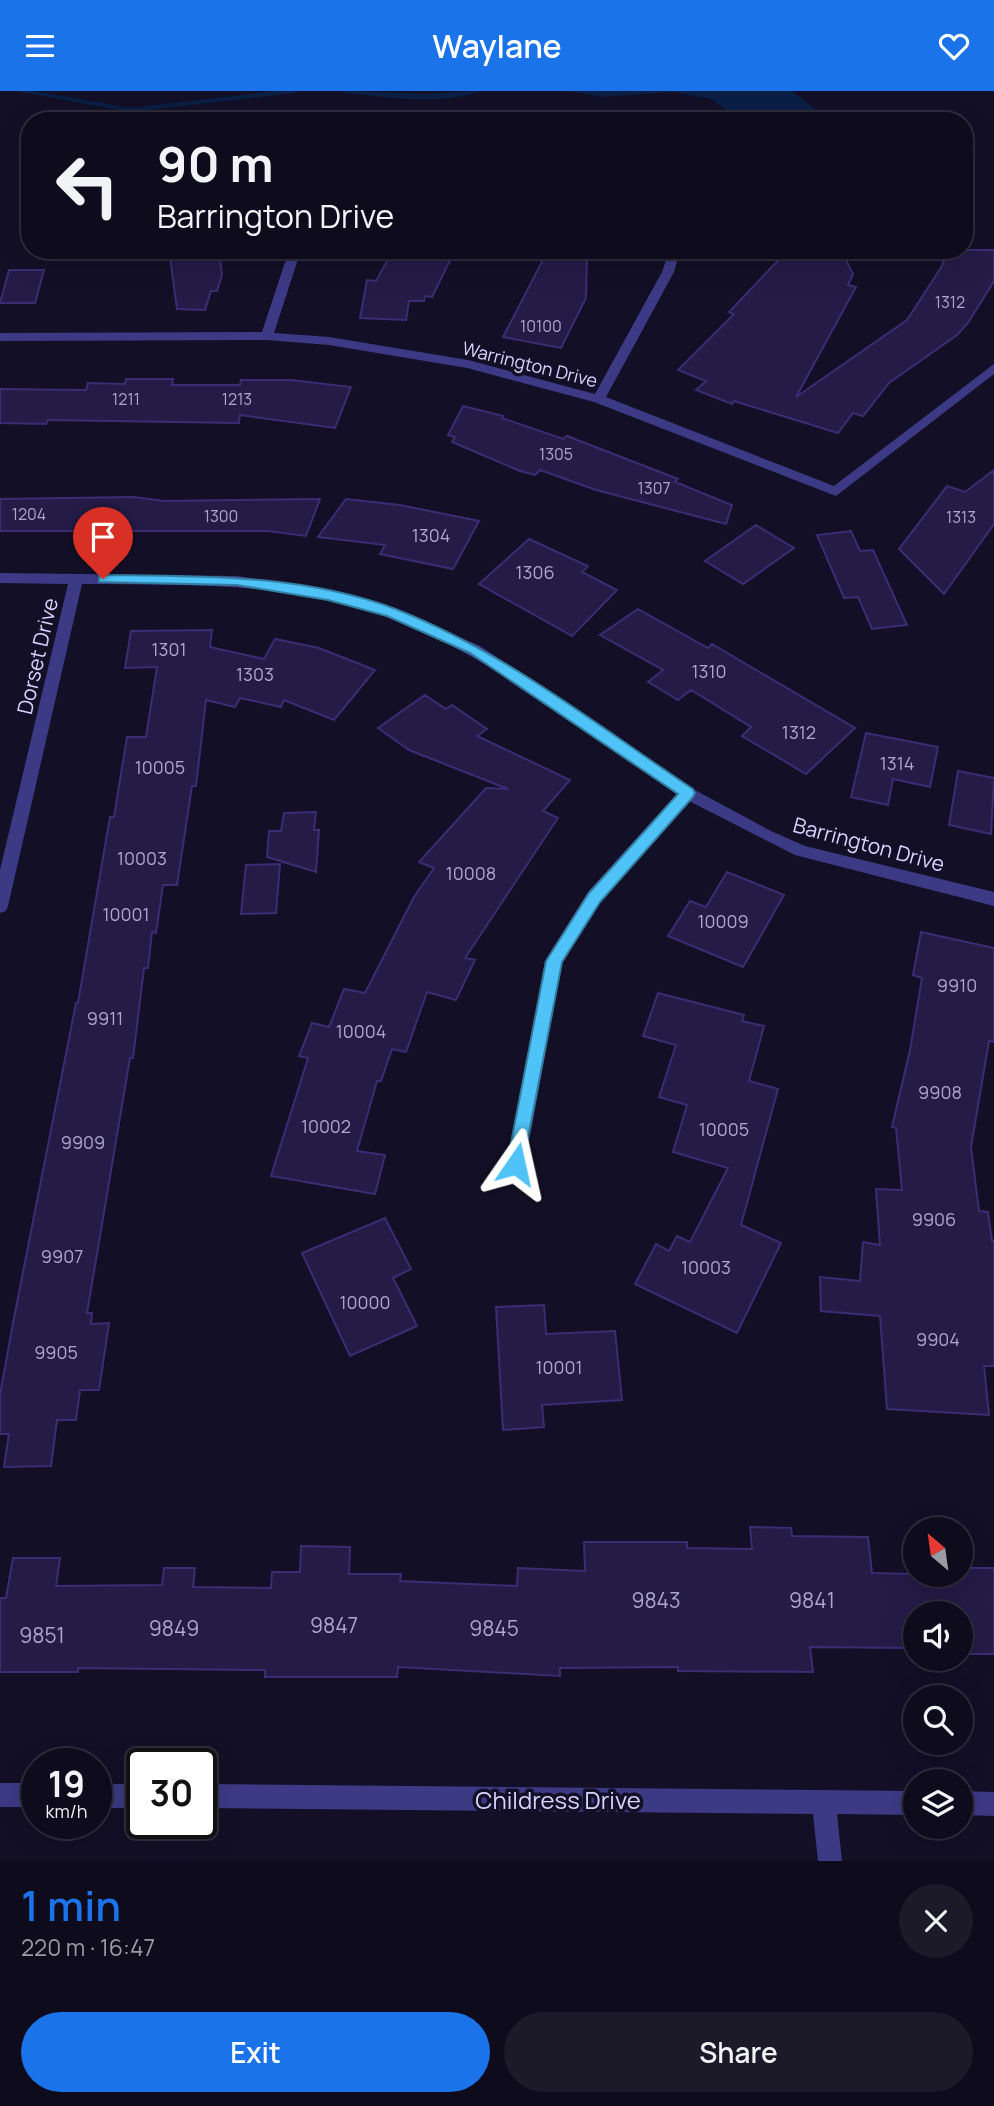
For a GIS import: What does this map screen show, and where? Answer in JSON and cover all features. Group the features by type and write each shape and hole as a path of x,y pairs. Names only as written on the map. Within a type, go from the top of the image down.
{"street":[{"path":"267,336 292,259"},
{"path":"599,399 668,272 672,259"},
{"name":"Warrington Drive","path":"0,337 267,336 329,341 468,365 599,399 836,492 994,368"},
{"name":"Barrington Drive","path":"0,578 237,581 328,595 391,613 474,650 687,793 765,835 801,851 994,899"},
{"name":"Dorset Drive","path":"0,906 76,579"},
{"path":"516,1164 554,961 594,897 687,793"},
{"path":"0,1795 21,1795"},
{"name":"Childress Drive","path":"217,1797 903,1803"},
{"path":"823,1801 830,1861"},
{"path":"973,1803 994,1804"}],"water":[{"path":"569,91 792,91 819,112 729,112 711,99 673,92 602,97"}],"building":[{"path":"973,250 994,250 994,281 968,323 957,335 889,383 863,416 853,413 838,433 734,401 732,404 696,390 706,381 678,370 734,314 729,312 779,259 846,259 853,274 848,285 856,287 796,397 907,320 944,259 973,259"},
{"path":"170,259 220,259 222,275 217,291 211,291 205,310 177,309"},
{"path":"388,259 451,259 432,297 425,296 424,301 409,301 406,320 360,318 367,280 376,281"},
{"path":"543,259 587,259 586,298 561,348 503,337"},
{"path":"9,270 44,270 35,303 0,303"},
{"path":"126,379 173,379 172,385 240,385 241,380 291,380 351,387 335,428 240,415 239,423 48,420 46,424 0,423 0,389 86,390 88,383 125,384"},
{"path":"463,406 503,416 502,418 563,439 567,436 678,479 675,482 732,505 726,524 596,490 540,470 535,475 520,471 452,442 455,437 448,435"},
{"path":"994,470 994,524 944,594 899,549 947,486 965,492"},
{"path":"134,497 164,501 320,499 306,536 267,531 0,531 0,499"},
{"path":"346,499 400,505 479,521 453,569 380,554 385,545 318,537"},
{"path":"756,525 794,548 743,584 705,561"},
{"path":"851,531 860,551 873,550 907,625 872,629 858,597 844,598 817,535"},
{"path":"529,539 588,566 582,572 617,590 572,636 479,584"},
{"path":"638,609 708,648 712,644 855,728 806,774 742,736 751,727 691,690 678,700 648,682 663,670 600,635"},
{"path":"212,630 210,647 264,659 275,639 319,648 375,670 334,720 284,700 281,707 240,698 235,707 206,700 196,786 192,786 177,885 163,885 156,933 152,932 148,968 144,968 133,1058 130,1058 87,1313 92,1313 91,1324 109,1323 99,1390 80,1390 76,1420 57,1420 51,1466 4,1467 9,1434 0,1434 0,1395 13,1323 78,1003 110,817 114,817 127,737 146,737 157,667 125,668 131,631"},
{"path":"425,695 446,709 452,705 487,729 477,736 570,780 543,811 558,818 465,958 475,960 456,1000 427,992 406,1052 392,1049 381,1081 377,1081 357,1151 385,1155 375,1194 271,1176 308,1058 299,1056 312,1023 329,1027 344,989 365,993 414,897 434,868 419,862 486,788 508,789 409,750 378,728"},
{"path":"866,733 938,747 930,787 893,779 888,805 851,797"},
{"path":"958,771 994,778 991,834 949,825"},
{"path":"316,812 314,830 319,830 316,872 267,857 269,831 281,831 284,813"},
{"path":"280,864 276,913 241,914 246,865"},
{"path":"727,872 784,895 743,967 668,936 690,901 706,907"},
{"path":"921,932 994,948 994,1042 989,1041 971,1147 979,1211 988,1212 994,1241 994,1366 984,1366 989,1415 887,1409 880,1316 821,1311 820,1277 860,1281 863,1242 880,1245 876,1189 902,1190 896,1128 892,1127 910,1050 922,978 913,975"},
{"path":"658,993 744,1015 742,1021 764,1026 749,1081 778,1089 741,1225 781,1243 737,1333 635,1284 656,1244 669,1251 677,1236 690,1242 728,1168 673,1152 687,1105 659,1097 676,1045 643,1036"},
{"path":"385,1218 411,1269 393,1278 417,1326 350,1356 302,1253"},
{"path":"544,1305 546,1334 615,1331 622,1400 542,1405 544,1427 503,1430 496,1307"},
{"path":"750,1527 791,1528 792,1536 868,1537 872,1573 903,1574 903,1587 973,1587 973,1568 994,1568 994,1654 973,1654 973,1601 903,1601 903,1648 810,1647 813,1672 678,1671 678,1667 560,1668 560,1676 398,1667 397,1677 265,1677 265,1670 78,1668 78,1672 0,1672 0,1598 6,1598 13,1558 60,1558 56,1586 162,1585 164,1568 195,1568 193,1587 271,1588 272,1572 300,1572 301,1546 350,1547 349,1574 401,1574 400,1581 517,1586 518,1568 585,1571 584,1542 687,1542 687,1548 752,1549"}],"waterway":[{"path":"20,91 130,110 294,91"},
{"path":"347,91 395,96 474,91"}],"route":[{"path":"103,579 237,581 328,595 391,613 474,650 687,793 594,897 554,961 516,1164"}]}
